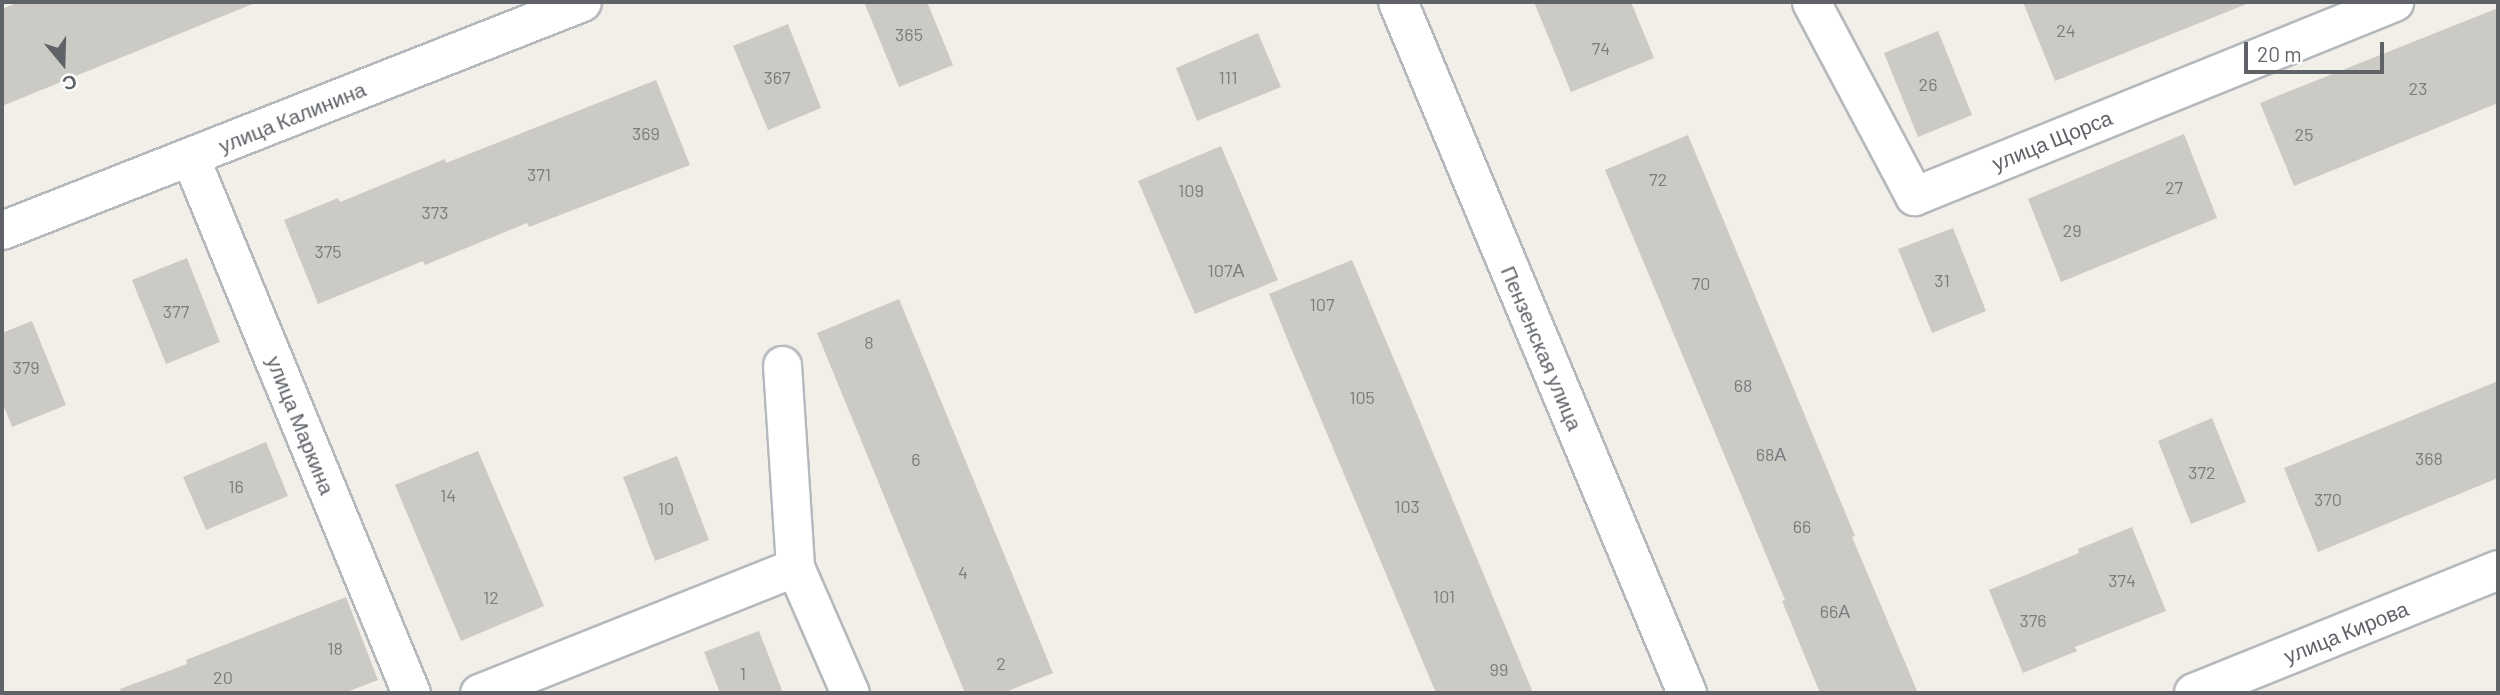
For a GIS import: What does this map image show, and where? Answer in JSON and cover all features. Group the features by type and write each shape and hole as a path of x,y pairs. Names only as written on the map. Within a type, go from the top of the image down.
{"street":[{"name":"улица Калинина","path":"2,230 582,2"},
{"name":"Пензенская улица","path":"1398,2 1687,693"},
{"name":"улица Щорса","path":"1811,2 1914,196 2395,2"},
{"name":"улица Маркина","path":"190,157 411,693"},
{"path":"782,365 795,567 850,693"},
{"path":"479,693 795,567"},
{"name":"улица Кирова","path":"2194,693 2498,570"}],"building":[{"path":"19,2 255,3 2,106 2,9"},
{"path":"864,2 927,2 953,65 899,87"},
{"path":"1534,2 1631,2 1654,58 1571,92"},
{"path":"2023,2 2248,2 2249,3 2055,81"},
{"path":"2498,8 2498,103 2294,186 2260,103"},
{"path":"788,24 821,108 768,130 733,46"},
{"path":"1938,31 1972,115 1918,137 1884,53"},
{"path":"1258,33 1281,87 1197,121 1176,68"},
{"path":"656,80 690,165 529,227 527,223 425,265 423,261 318,304 284,220 338,198 340,202 445,159 446,163"},
{"path":"2184,134 2217,218 2061,282 2028,199"},
{"path":"1688,135 1918,693 1820,693 1782,601 1785,600 1605,170"},
{"path":"1221,146 1278,280 1195,314 1138,181"},
{"path":"1953,228 1986,311 1932,333 1898,249"},
{"path":"187,258 220,342 166,364 132,280"},
{"path":"1352,260 1533,693 1436,693 1291,348 1269,294"},
{"path":"899,299 1053,673 1003,693 965,693 817,333"},
{"path":"32,321 66,405 12,427 2,401 2,333"},
{"path":"2498,381 2498,478 2318,552 2284,468"},
{"path":"2212,418 2246,502 2191,524 2158,441"},
{"path":"266,442 288,496 206,530 183,477"},
{"path":"478,451 544,606 461,641 395,485"},
{"path":"677,456 709,540 655,561 623,477"},
{"path":"2132,527 2166,611 2075,647 2077,651 2023,673 1989,590 2079,553 2078,549"},
{"path":"346,597 378,680 344,693 121,693 120,689 187,664 186,660"},
{"path":"759,631 783,693 720,693 704,652"}]}
